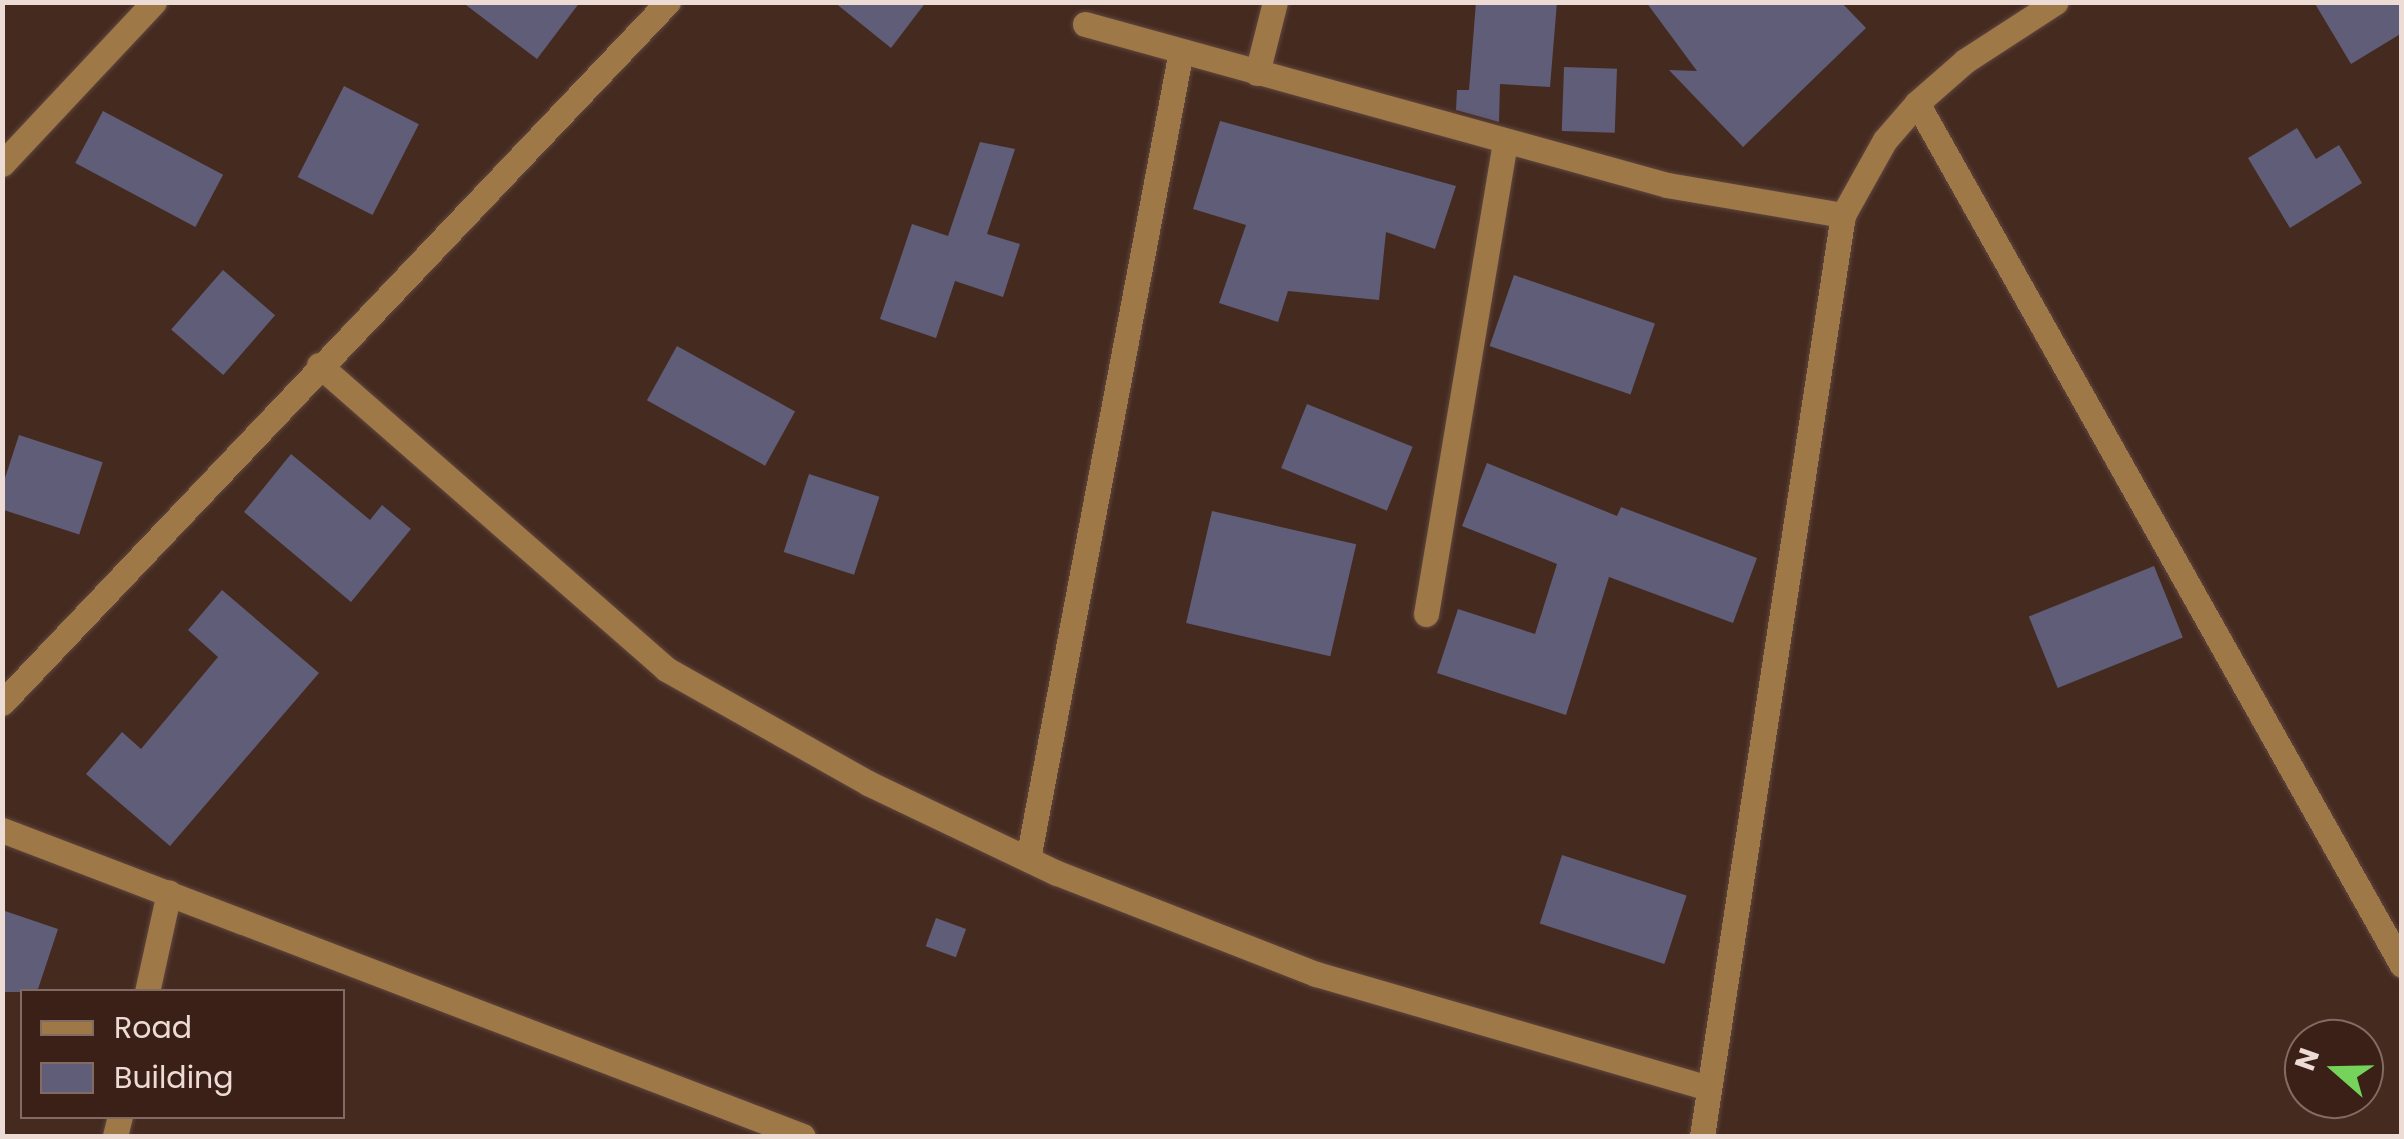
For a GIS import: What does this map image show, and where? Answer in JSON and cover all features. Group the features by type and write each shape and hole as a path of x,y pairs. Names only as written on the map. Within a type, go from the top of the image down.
{"street":[{"path":"2,164 154,2"},
{"path":"2,703 668,2"},
{"path":"1257,73 1274,2"},
{"path":"1702,1136 1842,216 1885,140 1917,103 1965,61 2056,2"},
{"path":"1085,24 1667,185 1842,216"},
{"path":"1028,859 1181,52"},
{"path":"1917,103 2402,965"},
{"path":"1426,614 1505,142"},
{"path":"319,365 666,668 868,782 1028,859 1316,974 1708,1088"},
{"path":"2,830 803,1136"},
{"path":"148,989 169,892"}],"building":[{"path":"462,2 580,2 537,59"},
{"path":"834,2 926,2 891,48"},
{"path":"1476,2 1557,2 1550,87 1500,84 1499,122 1456,110 1457,90 1469,90"},
{"path":"1646,2 1841,2 1866,28 1743,147 1669,70 1697,71"},
{"path":"2314,2 2402,2 2402,33 2351,64"},
{"path":"1564,67 1617,69 1615,133 1562,131"},
{"path":"344,86 419,124 373,215 298,177"},
{"path":"103,111 223,175 195,227 75,163"},
{"path":"1220,121 1456,186 1435,249 1386,232 1379,300 1288,291 1278,322 1219,303 1246,225 1193,209"},
{"path":"2297,128 2316,159 2339,145 2362,183 2290,228 2248,158"},
{"path":"980,142 1015,149 987,234 1020,244 1003,297 955,281 936,338 880,319 912,224 948,236"},
{"path":"223,270 275,315 223,375 171,330"},
{"path":"1514,275 1655,324 1630,394 1490,346"},
{"path":"677,346 795,411 765,466 647,400"},
{"path":"1307,404 1413,447 1387,511 1281,468"},
{"path":"19,435 103,462 79,534 2,509 2,487"},
{"path":"291,454 370,520 382,505 411,529 351,602 244,512"},
{"path":"1487,463 1617,516 1621,507 1757,558 1733,623 1609,577 1566,715 1437,673 1458,609 1535,634 1557,564 1462,526"},
{"path":"809,474 879,497 854,575 784,552"},
{"path":"1212,511 1356,544 1330,656 1186,623"},
{"path":"2154,566 2183,637 2058,688 2029,617"},
{"path":"222,590 319,673 170,846 86,774 122,732 141,749 218,657 188,630"},
{"path":"1562,855 1687,895 1664,964 1540,923"},
{"path":"2,910 58,929 38,989 2,992"},
{"path":"936,918 966,929 956,957 926,946"}]}
